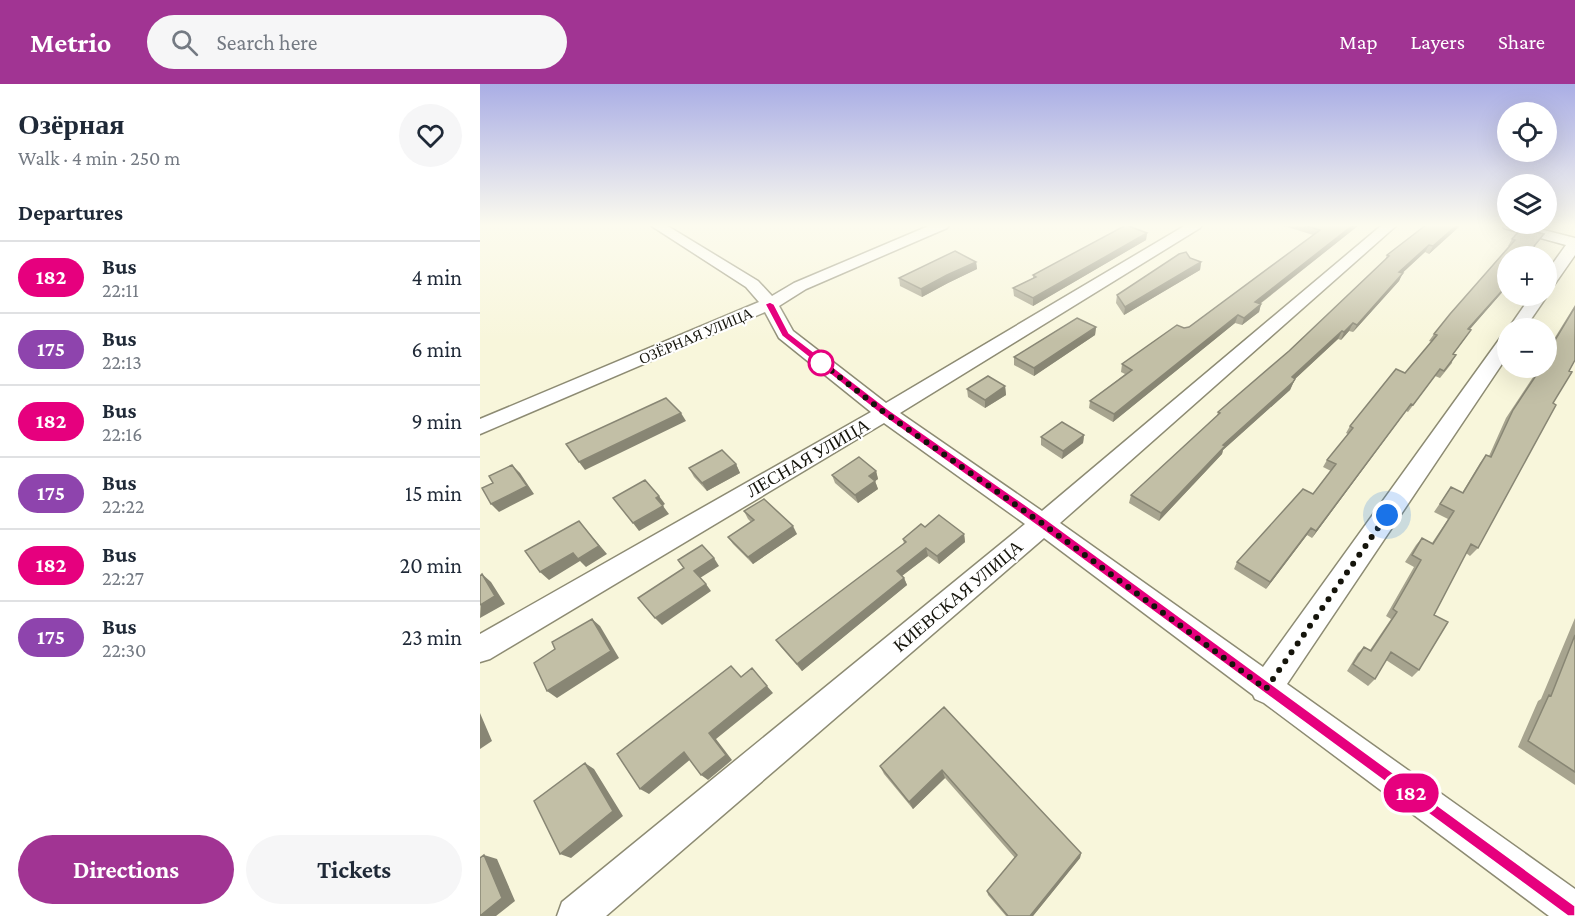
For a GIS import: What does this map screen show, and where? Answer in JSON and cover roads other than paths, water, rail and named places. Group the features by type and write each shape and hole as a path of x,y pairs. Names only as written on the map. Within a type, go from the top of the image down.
{"street":[{"path":"720,264 752,284 770,304 785,334 885,413 1043,524 1266,689 1575,912"},
{"name":"ОЗЁРНАЯ УЛИЦА","path":"480,427 770,304 800,286 856,264"},
{"name":"ЛЕСНАЯ УЛИЦА","path":"480,649 885,413 1131,264"},
{"name":"КИЕВСКАЯ УЛИЦА","path":"576,916 1043,524 1345,264"},
{"path":"1266,689 1497,357"}]}
